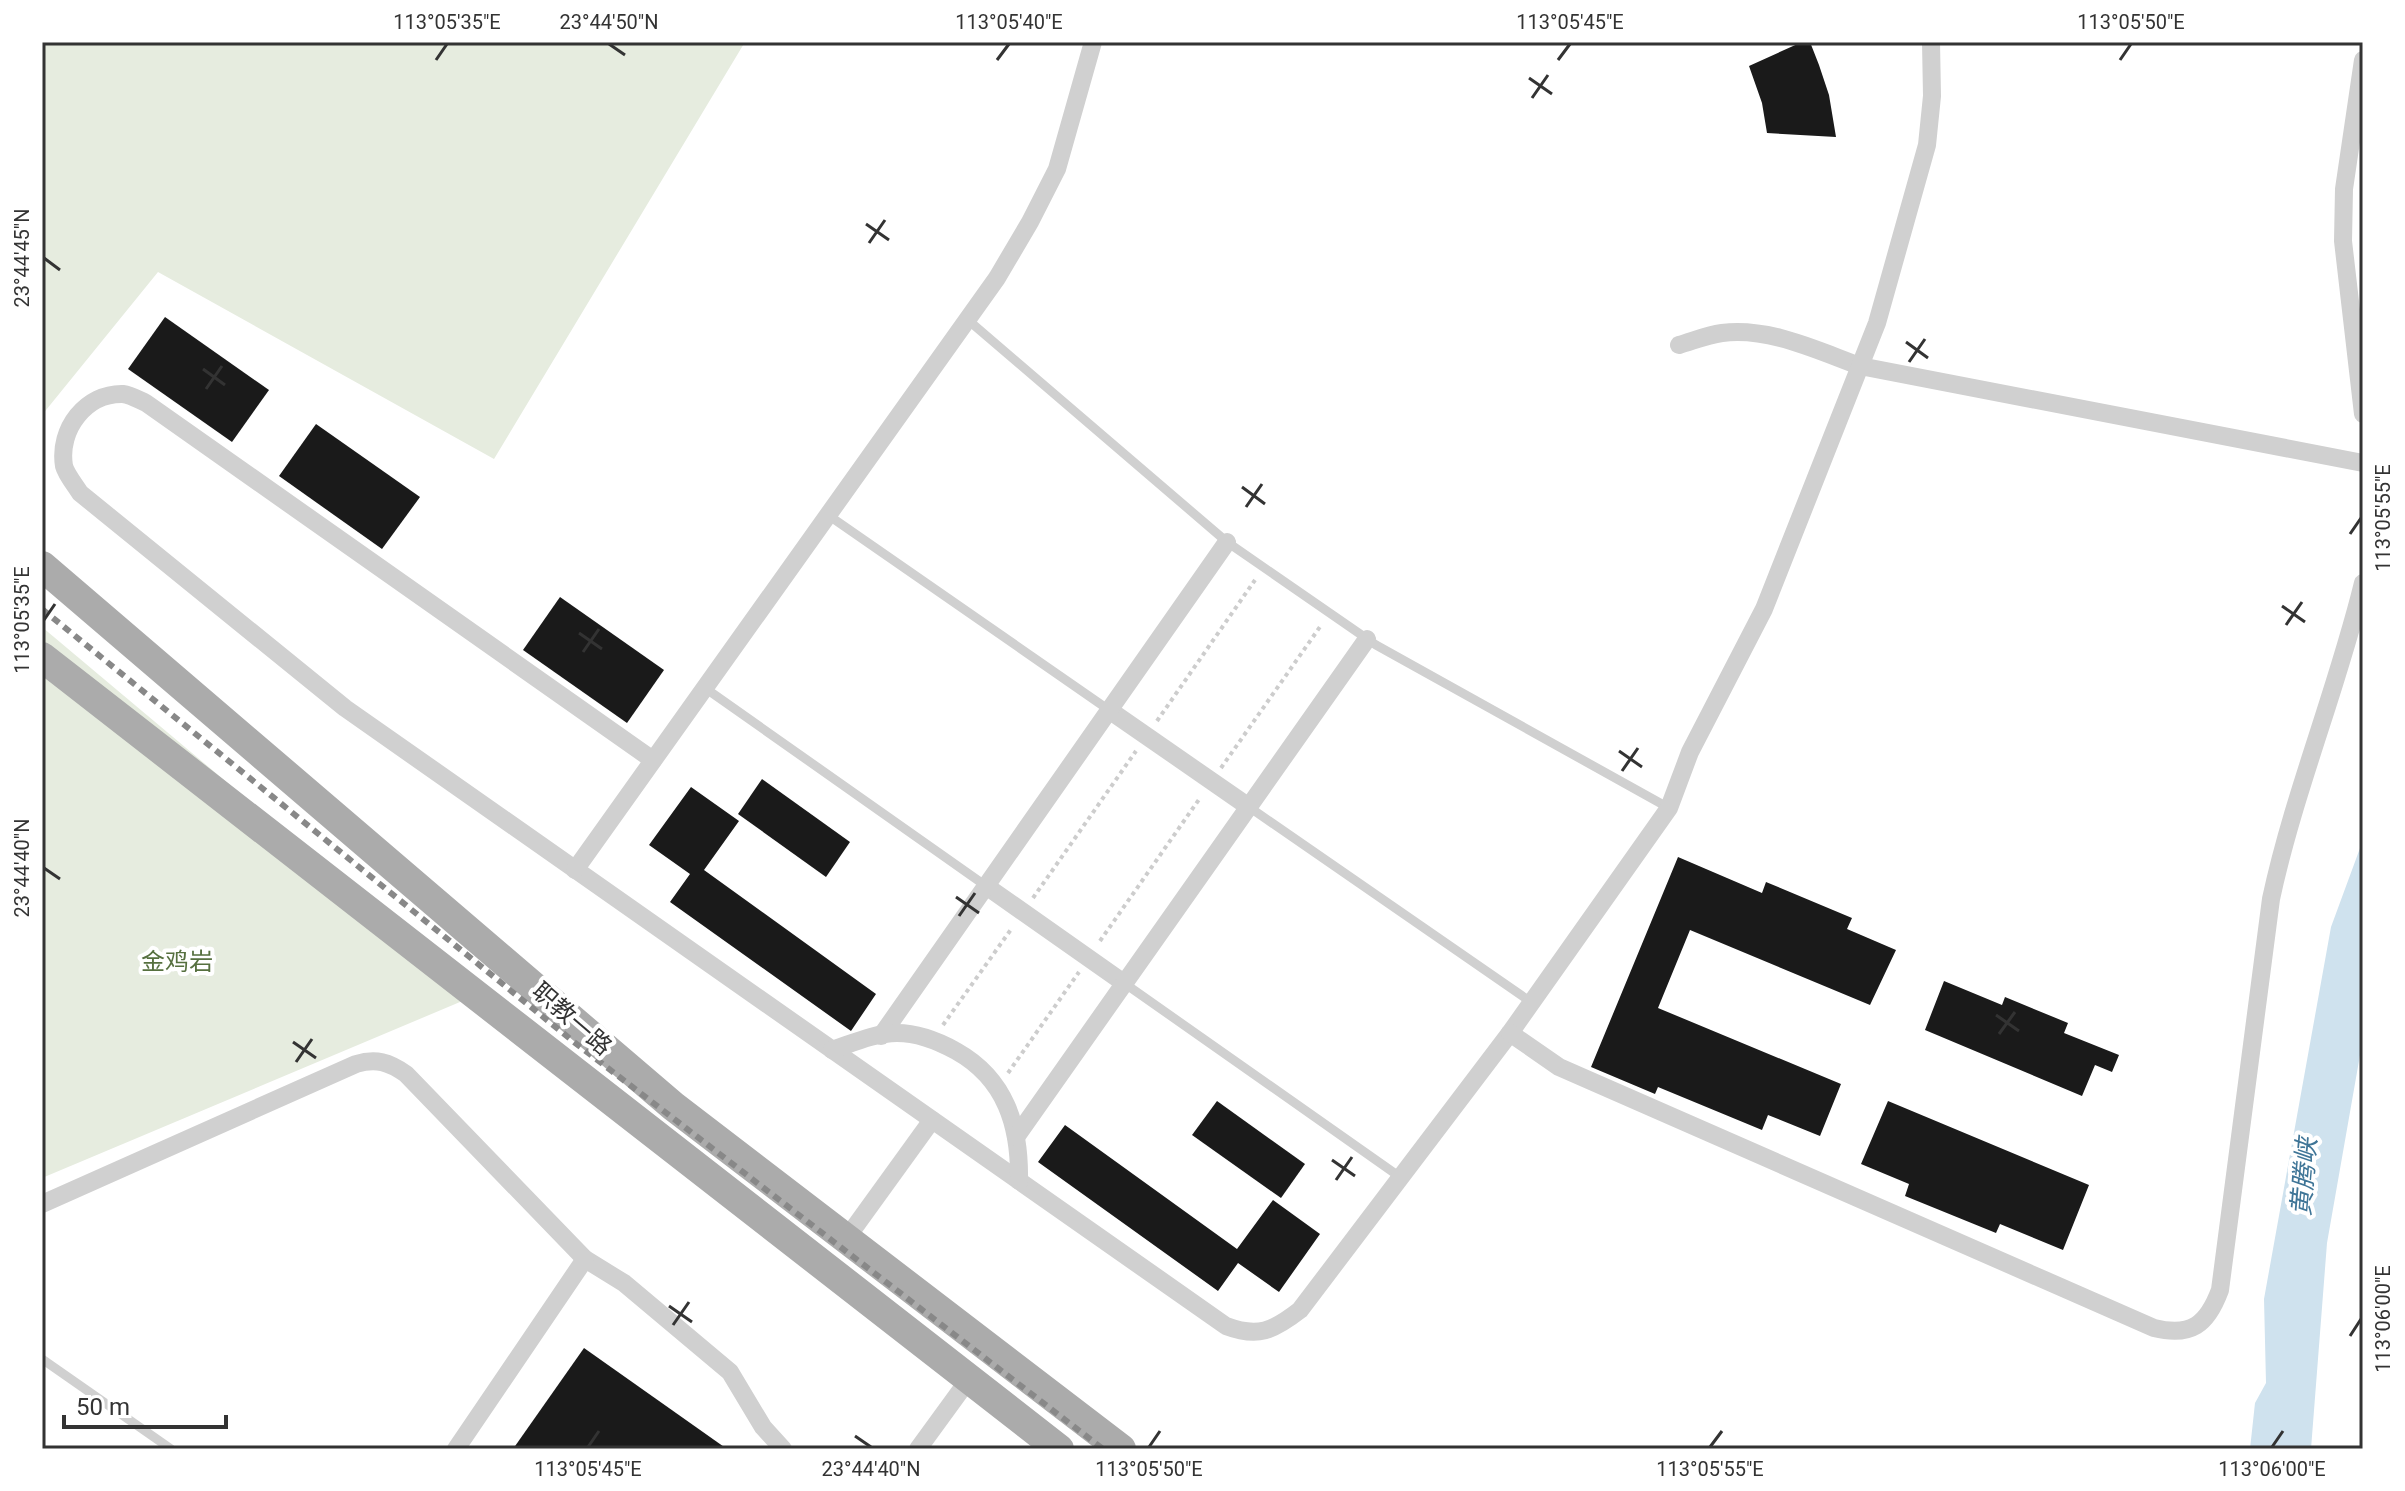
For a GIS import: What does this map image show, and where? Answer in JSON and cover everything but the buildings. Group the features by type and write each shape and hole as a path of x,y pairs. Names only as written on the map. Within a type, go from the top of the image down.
{"main road":[{"name":"职教一路","path":"42,566 673,1106 1121,1449"},
{"name":"职教一路","path":"42,657 1059,1449"}],"street":[{"path":"575,870 997,278 1057,169 1093,42"},
{"path":"653,760 146,403 126,394 104,396 78,411 67,436 64,467 80,493 345,708 1226,1326 1245,1333 1282,1324 1300,1310 1510,1033 1669,808 1690,752 1764,609 1877,323 1927,145 1933,74 1931,42"},
{"path":"2363,60 2344,189 2343,241 2363,414"},
{"path":"1679,345 1719,333 1744,332 1781,338 1860,366 2363,463"},
{"path":"881,1036 1227,542"},
{"path":"1510,1033 1559,1067 2154,1328 2173,1332 2189,1329 2208,1315 2220,1290 2271,899 2284,841 2363,583"},
{"path":"1016,1137 1367,639"},
{"path":"1109,710 1249,807"},
{"path":"986,886 1124,983"},
{"path":"832,1050 897,1033 932,1040 967,1057 987,1073 1003,1094 1020,1153 1019,1181"},
{"path":"42,1204 356,1064 373,1059 393,1065 406,1074 585,1259 624,1283 730,1372 763,1427 783,1449"},
{"path":"846,1239 932,1120"},
{"path":"456,1449 585,1259"},
{"path":"918,1449 969,1379"}],"lane":[{"path":"968,320 1227,542 1367,639 1669,808"},
{"path":"828,515 1109,710"},
{"path":"705,688 986,886"},
{"path":"1249,807 1531,1002"},
{"path":"1124,983 1400,1177"},
{"path":"42,1359 171,1449"}],"path":[{"path":"932,1040 1264,567"},
{"path":"998,1088 1330,613"}],"green space":[{"path":"42,42 745,42 494,459 158,272 42,415"},
{"name":"金鸡岩","path":"42,627 479,994 42,1178"}],"water":[{"name":"黄腾峡","path":"2363,840 2363,1038 2327,1243 2311,1449 2250,1449 2255,1403 2266,1383 2264,1299 2331,927"}],"railway":[{"path":"42,609 574,1042 1103,1449"}]}
